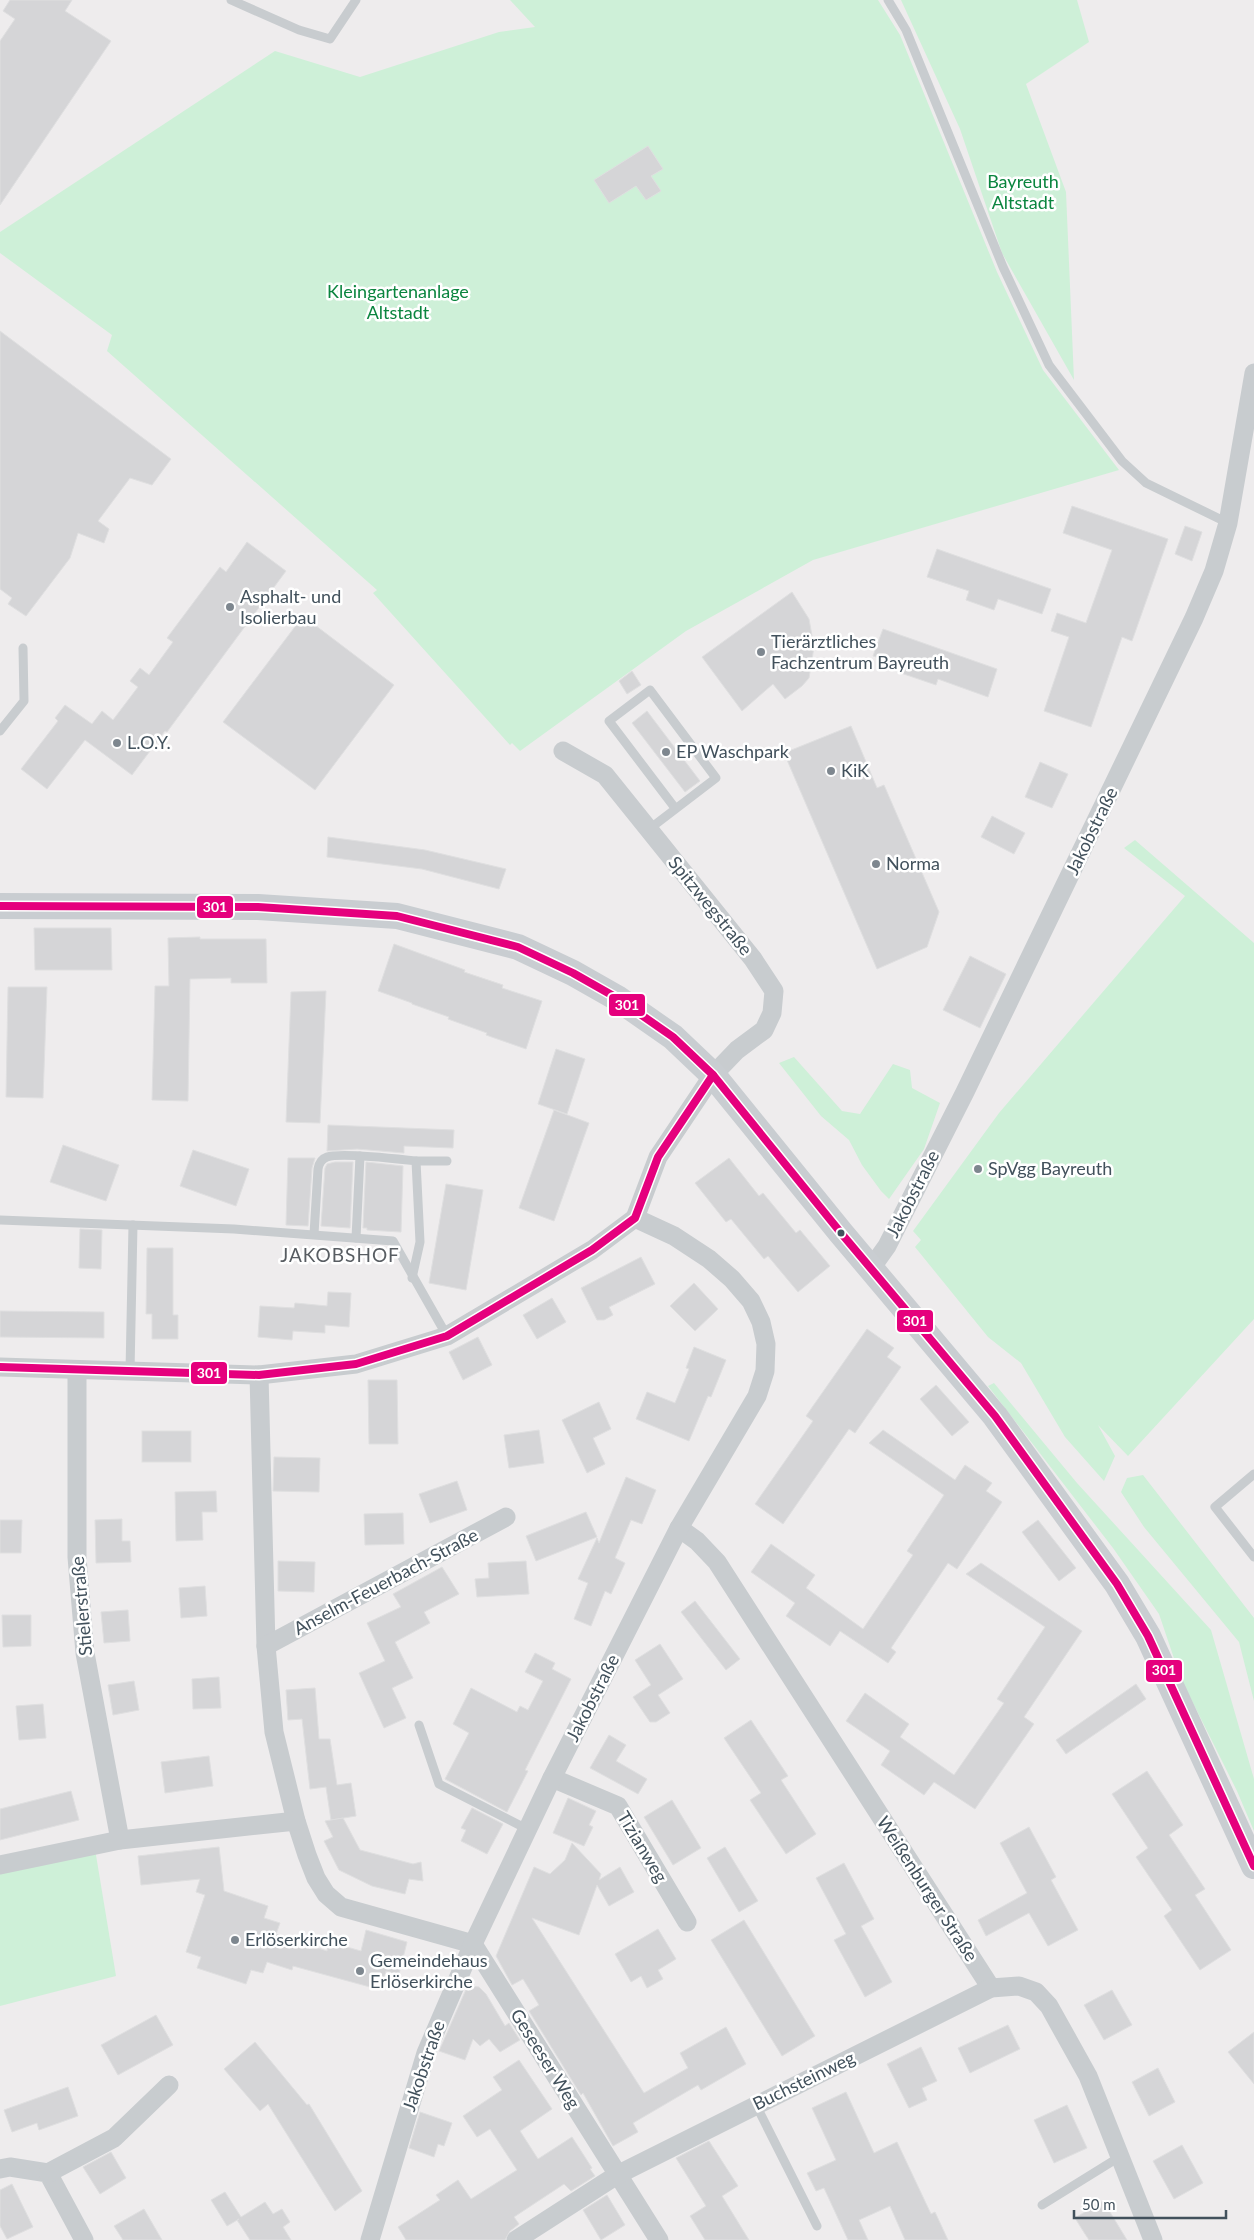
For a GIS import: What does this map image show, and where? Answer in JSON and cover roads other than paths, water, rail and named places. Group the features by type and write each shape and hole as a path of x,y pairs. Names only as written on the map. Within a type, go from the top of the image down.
{"street":[{"name":"Jakobstraße","path":"872,1268 887,1246 961,1100 1190,626 1214,571 1228,523 1254,373"},
{"name":"Spitzwegstraße","path":"563,751 605,775 754,959 774,991 772,1013 764,1030 737,1050 713,1075 658,1157 635,1218"},
{"path":"0,906 258,907 397,916 518,947 573,973 617,998 673,1037 713,1075 841,1233 1004,1427 1117,1584 1148,1636 1254,1866"},
{"name":"Jakobstraße","path":"370,2240 426,2054 473,1944 552,1778 679,1528 757,1396 765,1371 766,1344 761,1322 751,1301 732,1279 709,1259 674,1236 635,1218"},
{"path":"0,1367 259,1375 356,1364 447,1336 592,1250 635,1218"},
{"name":"Stielerstraße","path":"77,1370 77,1558 85,1653 120,1840"},
{"name":"Anselm-Feuerbach-Straße","path":"259,1375 266,1646 274,1732 296,1821 316,1878 326,1894 341,1907 473,1944"},
{"name":"Anselm-Feuerbach-Straße","path":"266,1646 506,1517"},
{"name":"Weißenburger Straße","path":"679,1528 696,1541 717,1562 991,1988"},
{"name":"Tizianweg","path":"552,1778 618,1806 687,1922"},
{"path":"0,1865 120,1840 296,1821"},
{"name":"Geseeser Weg","path":"473,1944 659,2240"},
{"path":"991,1988 1020,1986 1036,1992 1049,2006 1088,2076 1153,2240"},
{"name":"Buchsteinweg","path":"617,2175 991,1988"},
{"path":"0,2169 10,2168 48,2173 114,2138 169,2085"},
{"path":"48,2173 84,2240"},
{"path":"516,2240 617,2175"}],"lane":[{"path":"231,0 299,30 330,39 356,0"},
{"path":"888,0 906,30 1003,267 1049,365 1122,461 1133,472 1146,483 1228,523"},
{"path":"0,731 24,702 23,648"},
{"path":"648,830 716,778 650,690 609,721 675,808"},
{"path":"314,1234 318,1168 320,1162 328,1156 447,1161"},
{"path":"356,1238 360,1156"},
{"path":"412,1278 420,1242 416,1160"},
{"path":"0,1220 314,1234 392,1241 447,1336"},
{"path":"130,1371 133,1225"},
{"path":"1254,1474 1215,1506 1254,1557"},
{"path":"419,1725 439,1784 527,1829"},
{"path":"756,2105 817,2226"},
{"path":"1042,2205 1121,2156"}],"place":[{"name":"Asphalt- und Isolierbau","path":"230,607"},
{"name":"Tierärztliches Fachzentrum Bayreuth","path":"761,652"},
{"name":"L.O.Y.","path":"117,743"},
{"name":"EP Waschpark","path":"666,752"},
{"name":"KiK","path":"831,771"},
{"name":"Norma","path":"876,864"},
{"name":"SpVgg Bayreuth","path":"978,1169"},
{"name":"Erlöserkirche","path":"235,1940"},
{"name":"Gemeindehaus Erlöserkirche","path":"360,1971"}],"district":[{"name":"JAKOBSHOF","path":"340,1255"}],"park label":[{"name":"Bayreuth Altstadt","path":"1023,192"},
{"name":"Kleingartenanlage Altstadt","path":"398,302"}]}
